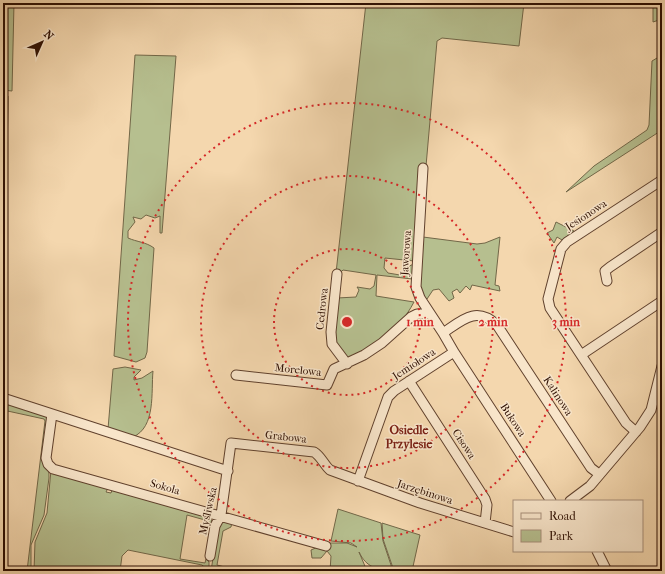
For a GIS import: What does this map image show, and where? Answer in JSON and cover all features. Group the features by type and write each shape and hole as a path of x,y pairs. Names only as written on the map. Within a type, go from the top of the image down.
{"street":[{"name":"Jaworowa","path":"423,168 416,283 418,294 442,333"},
{"name":"Jesionowa","path":"636,432 626,423 581,355 550,308 548,299 561,249 567,242 662,180"},
{"path":"607,281 605,271 610,266 662,232"},
{"name":"Cedrowa","path":"338,274 331,332 332,344 347,364"},
{"path":"581,355 662,301"},
{"path":"347,364 382,343 411,317 420,314 430,314"},
{"name":"Kalinowa","path":"442,333 470,315 479,315 490,318 499,328 591,468 600,474"},
{"name":"Jemiołowa","path":"358,481 388,397 409,381 454,352 442,333"},
{"name":"Bukowa","path":"454,352 550,500"},
{"name":"Morelowa","path":"236,375 327,385 334,369 347,364"},
{"path":"571,500 590,486 636,432 651,410 659,391 662,366"},
{"name":"Cisowa","path":"409,381 485,499 487,505 485,523"},
{"path":"3,398 228,471"},
{"name":"Sokola","path":"51,414 46,454 48,464 51,468 326,546"},
{"name":"Myśliwska","path":"210,556 216,526 221,515 231,443"},
{"name":"Grabowa","path":"231,443 314,452 318,454 324,465 330,470"},
{"name":"Jarzębinowa","path":"330,470 358,481 513,532"},
{"path":"598,552 607,571"}],"green space":[{"path":"3,3 14,3 12,91 3,90"},
{"path":"366,3 524,3 519,46 442,38 437,41 421,223 414,261 385,258 384,268 388,273 400,275 411,265 413,265 413,278 377,275 376,296 414,302 408,313 394,330 378,342 348,360 334,342 337,298 356,297 359,290 357,287 370,289 374,286 376,275 343,270 340,273 336,273"},
{"path":"653,3 662,3 662,19 653,22"},
{"path":"135,55 176,56 162,233 160,233 160,216 155,218 146,215 141,219 133,217 135,222 128,231 128,238 148,244 154,248 147,352 145,358 136,362 114,356"},
{"path":"662,55 662,130 566,192 594,166 647,130 649,125 652,61"},
{"path":"3,93 8,96 4,300"},
{"path":"556,222 574,231 562,240 557,237 554,243 547,233 553,230"},
{"path":"423,237 477,244 485,243 500,237 495,285 499,286 500,291 472,285 470,290 466,286 460,293 457,289 452,292 454,298 449,301 439,289 433,290 427,299 423,299 420,291"},
{"path":"125,367 141,370 134,377 134,380 142,378 153,371 152,398 149,417 146,425 133,437 108,429 113,369"},
{"path":"3,400 42,412 48,417 49,478 44,515 31,545 31,571 27,571 45,421 44,419 3,410"},
{"path":"51,470 108,488 106,492 111,493 112,490 210,518 212,521 211,531 205,520 187,515 180,559 205,563 206,559 209,562 209,571 202,565 128,550 122,556 120,571 34,571 35,542 47,513"},
{"path":"338,509 381,523 383,541 393,571 377,569 369,565 359,552 367,571 330,571 331,556 327,551 321,558 312,558 311,550 327,543 347,543 357,547 351,543 331,541"},
{"path":"230,521 232,522 231,527 223,531 217,565 240,571 217,567 211,571 218,526 222,522 229,523"},
{"path":"382,523 420,535 412,571 394,571 383,539"}],"district":[{"name":"Osiedle Przylesie","path":"409,437"}]}
